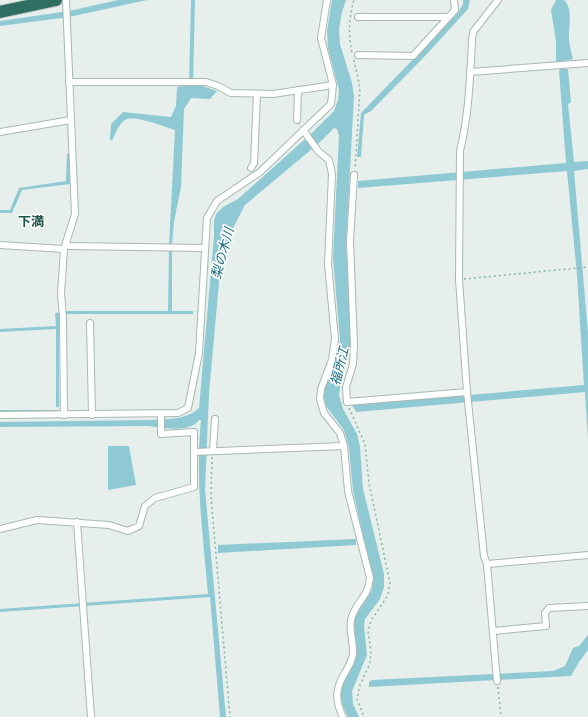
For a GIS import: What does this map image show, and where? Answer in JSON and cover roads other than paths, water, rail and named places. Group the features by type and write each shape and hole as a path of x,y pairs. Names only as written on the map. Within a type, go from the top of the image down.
{"highway":[{"path":"0,12 56,0"}],"street":[{"path":"64,415 63,314 61,294 65,246 75,214 66,0"},
{"path":"0,415 178,413 188,408 199,353 207,218 217,201 260,172 331,104 333,85 321,38 327,0"},
{"path":"354,55 413,56 455,10 454,0"},
{"path":"497,681 487,564 484,556 467,392 459,279 460,150 465,132 469,101 473,32 498,0"},
{"path":"358,17 448,17"},
{"path":"470,72 588,63"},
{"path":"69,82 206,82 231,93 257,94 273,94 333,85"},
{"path":"297,120 298,90"},
{"path":"251,168 254,163 257,94"},
{"path":"0,132 71,120"},
{"path":"303,130 318,151 328,160 332,174 328,264 335,339 332,360 321,389 320,399 324,412 340,433 344,446 348,491 370,578 369,589 352,614 351,629 353,654 350,663 339,682 337,692 338,707 343,717"},
{"path":"354,175 350,241 354,345 352,364 346,387 347,402 467,392"},
{"path":"0,246 205,248"},
{"path":"90,323 92,415"},
{"path":"0,529 37,520 109,525 128,531 139,526 145,506 155,498 194,487 194,432 161,434 161,413"},
{"path":"213,451 215,419"},
{"path":"194,452 344,446"},
{"path":"77,522 91,717"},
{"path":"487,564 588,555"},
{"path":"493,631 546,626 545,613 549,608 588,606"}],"water":[{"path":"118,0 147,0 69,17 0,26 0,21 69,11"},
{"path":"191,0 195,0 193,85 199,85 217,91 210,99 191,98 184,109 181,187 174,222 172,245 169,245 175,130 142,120 129,119 120,124 112,141 110,139 111,124 123,112 171,117 176,106 177,87 189,85"},
{"path":"332,0 346,0 339,29 340,44 352,83 354,96 346,244 352,341 348,360 341,379 339,395 343,409 357,434 360,447 363,489 384,574 384,587 380,599 365,619 364,626 367,655 352,691 353,704 359,717 348,717 340,694 343,682 355,661 357,649 354,628 355,617 372,590 373,579 353,491 349,448 344,430 326,406 323,393 337,359 340,340 333,258 339,136 337,129 334,128 319,143 245,205 229,236 220,272 209,393 205,490 226,717 220,717 210,597 0,612 0,609 208,594 199,485 199,442 201,420 189,427 176,429 149,426 0,427 0,422 170,419 188,415 199,408 214,221 216,214 223,207 238,199 312,133 334,111 338,100 339,90 328,48 327,31"},
{"path":"463,0 470,0 468,9 426,55 371,111 364,115 361,157 357,157 361,113 458,13 463,4"},
{"path":"556,0 564,0 570,14 569,40 573,59 565,61 565,69 568,69 571,102 568,104 574,162 588,161 588,169 574,171 588,333 588,439 585,392 356,412 352,405 584,385 577,275 567,171 358,188 358,181 566,163 559,70 561,69 560,62 556,62 556,41 551,10"},
{"path":"69,153 70,184 22,190 12,213 0,213 0,210 10,210 19,188 66,181 67,154"},
{"path":"169,251 172,251 172,311 193,311 193,314 68,314 59,316 59,407 56,407 56,329 0,332 0,329 56,326 55,313 67,311 168,311"},
{"path":"108,446 129,446 136,485 108,490"},
{"path":"356,539 356,545 218,553 218,545"},
{"path":"588,635 588,650 571,676 369,687 369,682 372,680 553,671 565,666 573,648 579,646"}],"waterway":[{"path":"0,411 58,411"}],"district":[{"name":"下満","path":"31,221"}],"water label":[{"name":"梨の木川","path":"222,253"},
{"name":"福所江","path":"339,366"}]}
